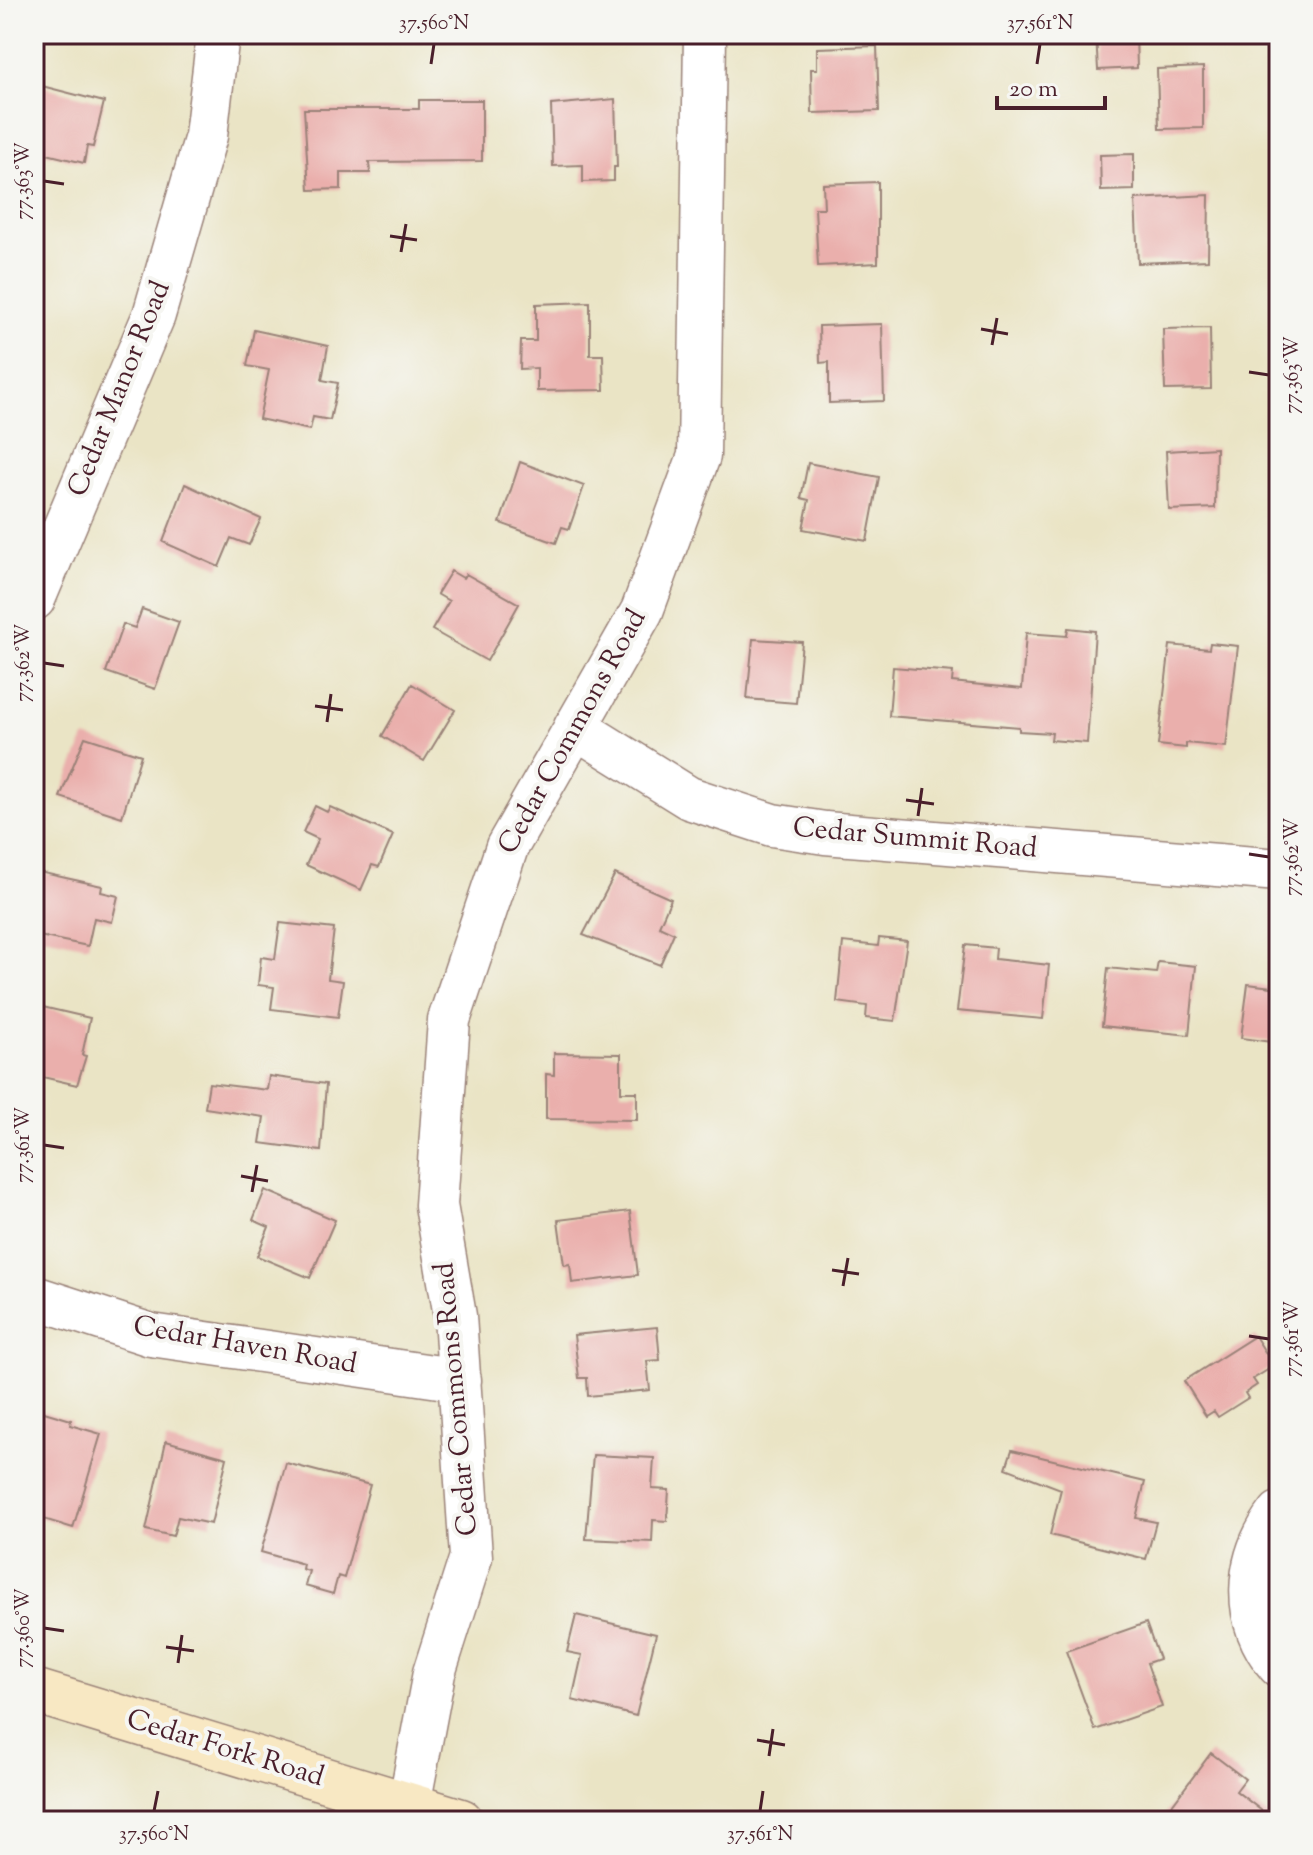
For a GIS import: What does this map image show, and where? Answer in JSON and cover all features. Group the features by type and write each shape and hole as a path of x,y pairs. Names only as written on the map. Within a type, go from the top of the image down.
{"street":[{"name":"Cedar Manor Road","path":"34,599 154,315 206,136 218,34"},
{"name":"Cedar Commons Road","path":"408,1813 434,1673 471,1557 455,1316 436,1205 449,1020 507,847 642,611 699,456 705,34"},
{"name":"Cedar Summit Road","path":"575,727 689,798 772,825 825,833 1279,870"},
{"name":"Cedar Haven Road","path":"34,1297 151,1335 460,1380"},
{"path":"1279,1513 1255,1555 1251,1580 1251,1607 1258,1632 1279,1666"},
{"name":"Cedar Fork Road","path":"34,1691 408,1813 461,1821"}],"building":[{"path":"1096,34 1136,34 1137,68 1098,70"},
{"path":"877,46 879,111 812,113 811,69 817,69 817,48"},
{"path":"1203,67 1203,128 1159,129 1157,69"},
{"path":"38,85 104,102 93,147 87,146 84,163 34,151 34,103"},
{"path":"615,99 617,167 614,167 614,181 583,182 583,165 553,166 551,105"},
{"path":"419,100 482,100 482,161 369,162 370,173 341,173 341,189 309,190 304,109 419,109"},
{"path":"1134,154 1134,190 1101,191 1100,155"},
{"path":"878,182 878,263 818,266 815,208 824,208 823,184"},
{"path":"1209,195 1208,260 1138,263 1135,199"},
{"path":"590,302 590,355 603,355 604,390 537,391 537,368 520,369 521,341 536,341 536,304"},
{"path":"882,324 884,401 829,403 829,362 820,363 819,326"},
{"path":"1210,328 1211,389 1165,390 1163,329"},
{"path":"254,330 328,346 322,380 338,383 330,420 313,417 310,430 259,419 269,370 247,366"},
{"path":"1216,448 1215,508 1169,510 1166,451"},
{"path":"520,462 584,486 569,529 562,527 556,543 500,523"},
{"path":"808,463 879,477 867,541 803,529 809,500 801,498"},
{"path":"185,484 261,519 249,545 231,538 219,567 163,542"},
{"path":"451,571 463,578 466,574 519,604 487,661 432,630 449,601 437,594"},
{"path":"142,609 179,622 155,689 106,672 123,624 135,628"},
{"path":"1068,628 1095,631 1087,743 1051,740 1052,733 1019,731 1019,727 889,716 893,667 953,672 952,682 1022,689 1026,633 1067,636"},
{"path":"753,639 802,642 796,703 747,699"},
{"path":"1210,643 1238,646 1226,747 1186,743 1186,748 1158,745 1170,645 1209,649"},
{"path":"412,684 455,710 424,761 382,736"},
{"path":"85,737 141,755 122,817 60,797"},
{"path":"315,806 327,812 330,807 393,835 379,867 372,865 361,890 306,865 318,839 303,832"},
{"path":"39,872 102,886 101,892 118,896 112,922 94,918 88,946 34,935 34,896"},
{"path":"615,874 671,899 659,926 674,933 660,965 583,935"},
{"path":"280,923 334,929 328,979 343,981 338,1017 271,1009 274,987 258,985 261,957 275,959"},
{"path":"879,938 907,941 895,1021 866,1018 867,1006 837,1002 843,942 878,946"},
{"path":"965,945 996,948 995,959 1049,965 1043,1019 957,1011"},
{"path":"1158,962 1196,966 1189,1035 1102,1026 1108,968 1156,973"},
{"path":"1248,984 1279,988 1279,1043 1241,1038"},
{"path":"34,1005 90,1018 82,1055 86,1056 77,1085 34,1075"},
{"path":"554,1053 621,1054 621,1092 637,1092 637,1120 546,1119 546,1074 554,1075"},
{"path":"269,1076 326,1084 321,1151 260,1143 264,1117 205,1108 209,1083 267,1090"},
{"path":"265,1190 335,1220 310,1278 257,1256 269,1227 253,1220"},
{"path":"630,1211 638,1275 572,1283 570,1264 564,1265 558,1220"},
{"path":"657,1327 660,1360 647,1361 650,1390 588,1396 587,1378 579,1378 574,1335"},
{"path":"1255,1336 1274,1366 1253,1379 1257,1385 1245,1393 1248,1398 1218,1417 1214,1411 1206,1416 1184,1381"},
{"path":"34,1409 71,1420 70,1425 101,1434 73,1528 34,1516"},
{"path":"166,1441 227,1458 211,1524 178,1517 173,1536 146,1530"},
{"path":"1012,1450 1145,1482 1136,1518 1156,1522 1146,1559 1050,1535 1061,1489 1006,1468"},
{"path":"593,1455 654,1458 652,1489 669,1490 667,1521 653,1520 652,1542 586,1539"},
{"path":"286,1463 370,1485 344,1578 338,1576 333,1594 305,1586 309,1571 302,1569 303,1564 261,1552"},
{"path":"576,1615 656,1634 636,1716 572,1700 582,1655 567,1652"},
{"path":"1146,1623 1159,1659 1147,1663 1162,1707 1095,1730 1066,1651"},
{"path":"1211,1753 1245,1779 1236,1791 1275,1821 1160,1821"}]}
